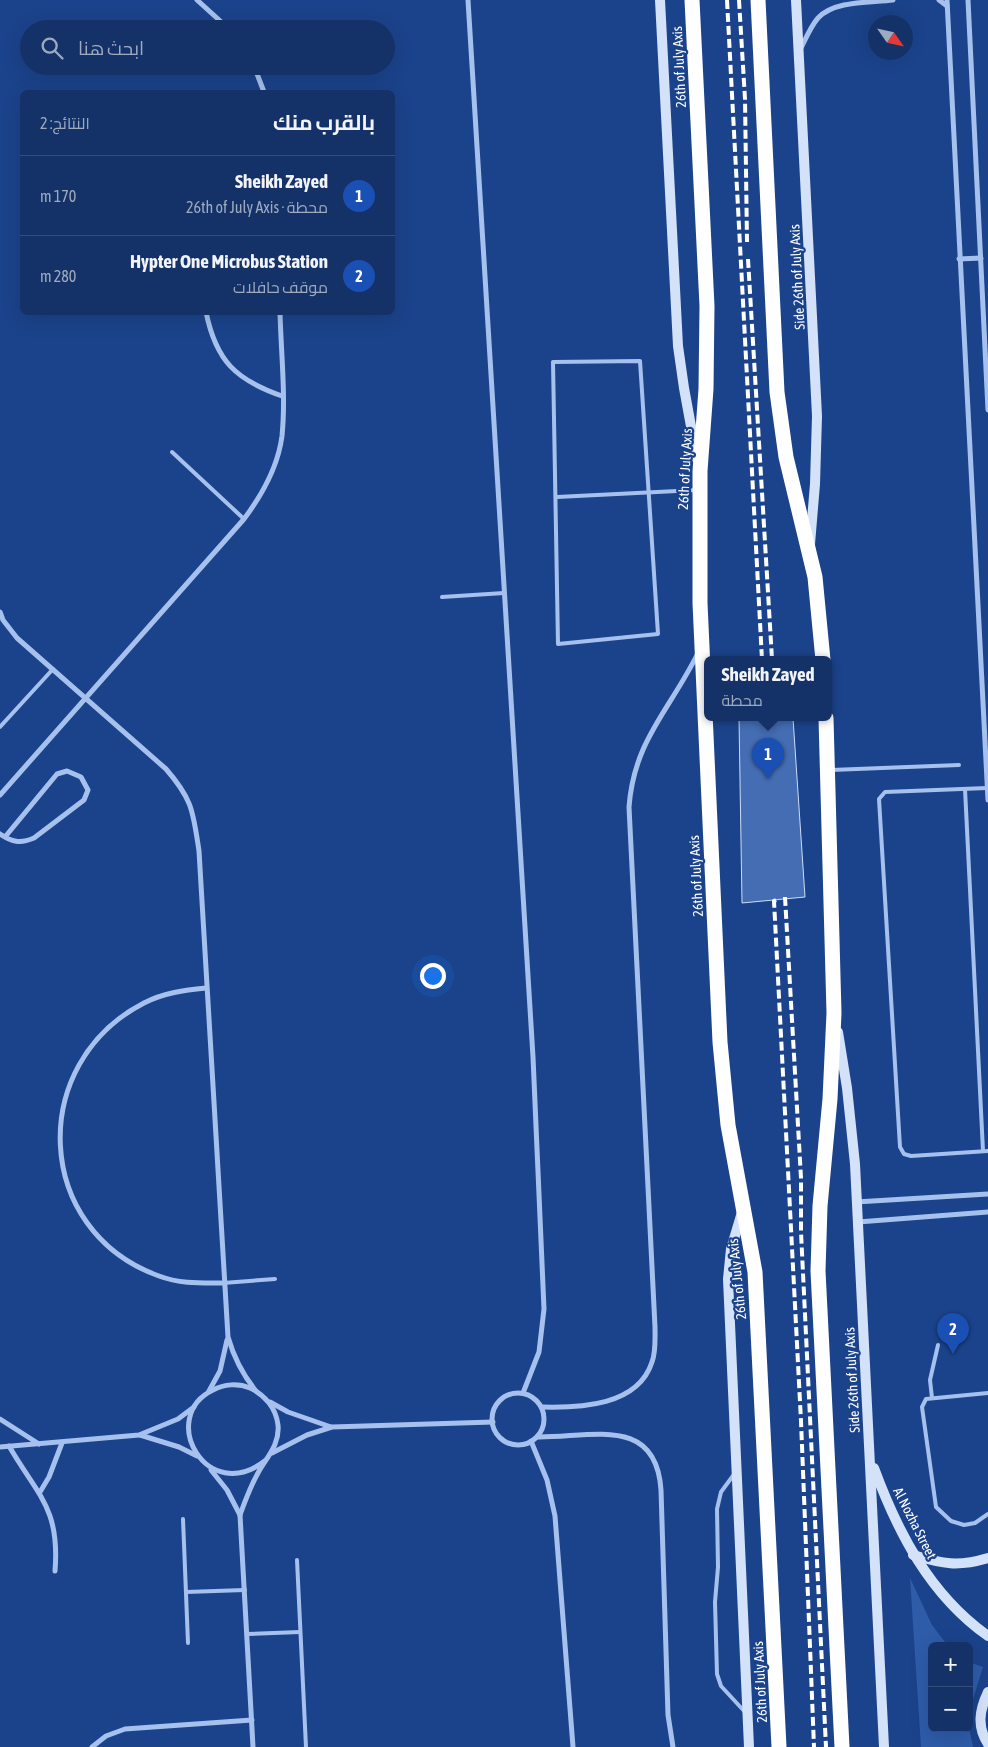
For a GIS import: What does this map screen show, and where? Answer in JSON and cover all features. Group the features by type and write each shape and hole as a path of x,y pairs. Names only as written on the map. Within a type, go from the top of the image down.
{"highway":[{"name":"26th of July Axis","path":"692,0 707,306 706,389 700,471 701,646 704,709"},
{"path":"758,0 777,392 787,464 810,552 819,604 823,656"},
{"name":"26th of July Axis","path":"705,721 720,1042 728,1125 752,1250 757,1302 779,1747"},
{"path":"826,721 834,1013 831,1090 820,1206 818,1272 842,1747"}],"main road":[{"path":"660,0 678,346 691,430 700,471"},
{"name":"Side 26th of July Axis","path":"796,0 817,416 816,484 810,552"},
{"name":"Side 26th of July Axis","path":"834,1013 851,1126 884,1747"},
{"path":"744,1206 734,1235 728,1279 748,1747"},
{"name":"Al Nozha Street","path":"870,1457 889,1508 913,1556 955,1608 988,1636"},
{"path":"913,1556 946,1565 970,1563 988,1558"},
{"path":"988,1692 982,1704 980,1720 982,1735 988,1744"}],"street":[{"path":"197,0 219,20"},
{"path":"468,0 533,1069 544,1309 539,1352 523,1393"},
{"path":"799,51 813,26 824,12 841,6 893,0"},
{"path":"939,0 947,3 959,259 986,716 988,800"},
{"path":"968,0 988,410"},
{"path":"257,75 263,90"},
{"path":"959,259 981,258"},
{"path":"207,315 216,347 228,365 244,380 282,396"},
{"path":"0,795 244,520 258,501 277,459 282,436 280,315"},
{"path":"0,612 3,620 17,638 166,769 184,789 189,801 199,851 223,1283 228,1338 240,1369 256,1391 269,1402 288,1412 332,1427"},
{"path":"542,1407 567,1408 601,1403 616,1398 639,1382 653,1361 654,1318 629,807 632,780 640,754 701,646"},
{"path":"66,771 81,777 88,790 84,800 34,838 25,842 14,842 3,836 57,774 66,771"},
{"path":"206,988 175,992 145,1002 118,1018 95,1040 77,1066 65,1095 59,1141 61,1160 70,1191 84,1220 105,1244 130,1263 160,1276 191,1283 223,1283"},
{"path":"856,1202 988,1194"},
{"path":"857,1222 988,1212"},
{"path":"0,1447 139,1435 171,1422 195,1406 208,1392 220,1371 228,1338"},
{"path":"208,1392 220,1386 232,1385 245,1386 256,1391"},
{"path":"523,1393 534,1398 542,1407 544,1422 538,1437 531,1442 510,1444 498,1435 492,1422 496,1406 507,1395 523,1393"},
{"path":"240,1515 251,1487 277,1440 278,1427 275,1414 269,1402"},
{"path":"195,1406 188,1432 191,1445 197,1456"},
{"path":"0,1419 39,1444"},
{"path":"272,1452 307,1435 332,1427 492,1422"},
{"path":"139,1435 179,1447 197,1456 209,1467 227,1490 240,1515 253,1747"},
{"path":"538,1437 625,1435 644,1446 657,1466 661,1490 668,1715 673,1747"},
{"path":"531,1442 547,1480 555,1516 573,1747"},
{"path":"40,1492 50,1477 62,1443"},
{"path":"10,1446 40,1492 54,1530 57,1549 55,1571"},
{"path":"209,1467 220,1473 232,1474 250,1470 266,1460"},
{"path":"92,1747 106,1736 125,1728 252,1720"}],"lane":[{"path":"981,258 988,258"},
{"path":"640,361 648,492 658,634 558,644 557,497 553,362 640,361"},
{"path":"172,452 244,520"},
{"path":"557,497 700,489"},
{"path":"442,596 504,593"},
{"path":"0,727 53,669"},
{"path":"828,770 959,764"},
{"path":"965,789 986,1151 911,1156 904,1154 900,1147 879,799 886,792 987,788"},
{"path":"223,1283 275,1279"},
{"path":"932,1398 930,1380 938,1345"},
{"path":"988,1393 926,1399 922,1407 936,1507 951,1521 964,1525 976,1523 988,1514"},
{"path":"737,1471 725,1484 717,1509 718,1567 715,1602 717,1656 721,1686 747,1715"},
{"path":"183,1519 188,1643"},
{"path":"296,1560 306,1747"},
{"path":"186,1592 245,1590"},
{"path":"247,1634 300,1632"}],"shaded area":[{"path":"910,1578 932,1625 945,1642 928,1642 928,1732 970,1732 973,1747 921,1747"},
{"path":"973,1663 983,1667 973,1699"}],"building":[{"path":"739,721 793,721 805,897 742,903"}],"railway":[{"path":"727,0 762,656"},
{"path":"739,0 745,99 747,242"},
{"path":"748,259 772,656"},
{"path":"785,897 801,1178 801,1232 826,1747"},
{"path":"776,900 774,901 801,1421 814,1747"}],"place":[{"name":"Sheikh Zayed","path":"768,779"},
{"name":"Hypter One Microbus Station","path":"953,1354"}]}
